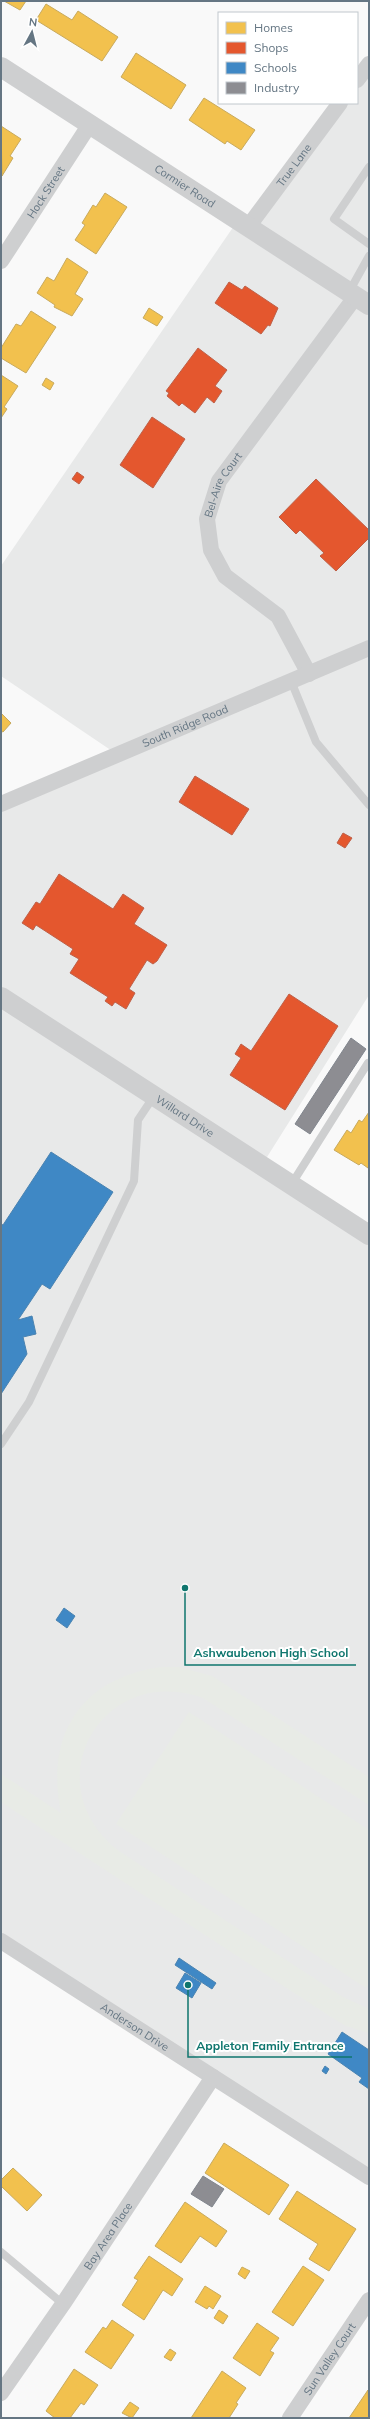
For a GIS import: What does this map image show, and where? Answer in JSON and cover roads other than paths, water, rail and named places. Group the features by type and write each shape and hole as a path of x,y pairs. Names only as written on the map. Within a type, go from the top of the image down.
{"street":[{"path":"358,79 369,64"},
{"name":"Cormier Road","path":"1,67 358,298"},
{"name":"True Lane","path":"248,226 339,104"},
{"name":"Hock Street","path":"1,261 90,124"},
{"name":"Bel-Aire Court","path":"309,674 278,616 224,576 211,550 207,519 219,481 358,298"},
{"name":"South Ridge Road","path":"1,804 369,648"},
{"name":"Willard Drive","path":"1,996 369,1235"},
{"name":"Anderson Drive","path":"1,1941 369,2177"},
{"name":"Bay Area Place","path":"4,2384 63,2304 213,2077"},
{"name":"Sun Valley Court","path":"290,2418 369,2300"}],"lane":[{"path":"369,167 334,218 369,244"},
{"path":"358,298 369,256"},
{"path":"291,681 316,742 369,805"},
{"path":"290,1185 368,1063"},
{"path":"1,1444 29,1402 134,1181 138,1120 154,1096"},
{"path":"1,2252 63,2304"}],"place":[{"name":"Ashwaubenon High School","path":"185,1588"},
{"name":"Appleton Family Entrance","path":"188,1985"}]}
